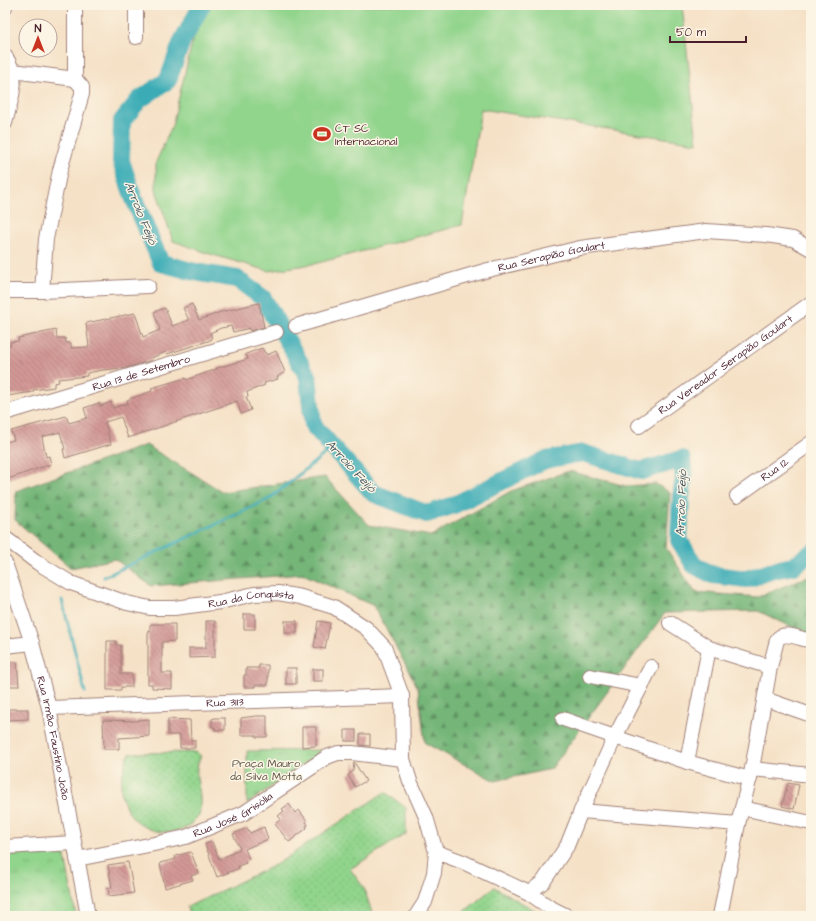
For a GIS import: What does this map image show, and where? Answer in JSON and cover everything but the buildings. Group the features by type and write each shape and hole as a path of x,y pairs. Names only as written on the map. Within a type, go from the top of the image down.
{"street":[{"path":"42,291 46,239 60,170 82,94 82,87 75,79 75,5"},
{"path":"136,5 136,37"},
{"path":"5,56 14,72 13,90 5,123"},
{"path":"14,72 75,79"},
{"name":"Rua Serapião Goulart","path":"296,326 488,270 580,248 706,231 766,235 793,239 811,249"},
{"path":"5,291 42,291 148,286"},
{"name":"Rua Vereador Serapião Goulart","path":"639,426 811,303"},
{"name":"Rua 13 de Setembro","path":"5,413 276,332"},
{"name":"Rua 12","path":"737,496 811,443"},
{"name":"Rua da Conquista","path":"5,538 38,563 71,583 127,603 150,608 174,608 220,602 268,592 301,597 334,607 366,628 384,647 402,696 403,759 405,768 426,816 436,852"},
{"name":"Rua Irmão Faustino João","path":"5,563 32,643 49,708 88,916"},
{"path":"670,624 709,648 770,667"},
{"path":"720,916 738,824 751,774 770,667 777,640 781,635 784,635 811,641"},
{"path":"5,646 32,643"},
{"path":"687,762 709,648"},
{"path":"529,893 543,882 567,846 581,811 615,737 651,666"},
{"path":"590,676 641,686"},
{"name":"Rua 3113","path":"49,708 402,696"},
{"path":"765,700 811,715"},
{"path":"563,719 687,762 751,774 811,776"},
{"name":"Rua José Grisólia","path":"77,859 154,844 193,834 244,813 327,757 338,753 352,752 403,759"},
{"path":"742,808 811,823"},
{"path":"581,811 738,824"},
{"path":"5,847 74,843"},
{"path":"416,916 425,902 434,873 436,852 463,862 529,893 548,907 567,916"}],"green space":[{"name":"CT SC Internacional","path":"211,5 682,5 697,143 481,109 462,225 318,263 269,271 213,255 173,241 156,190 156,162 172,126 193,39"},
{"path":"146,445 223,492 325,477 369,525 431,536 511,491 569,471 626,486 656,484 670,493 666,548 695,592 758,597 811,575 811,636 758,611 665,613 551,769 495,781 425,743 418,688 374,606 303,574 151,586 115,559 71,568 15,520 16,491"},
{"name":"Praça Mauro da Silva Motta","path":"323,750 247,804 247,751"},
{"path":"196,752 201,756 197,769 200,810 199,815 193,822 186,828 172,832 146,828 136,821 128,811 123,799 121,786 126,759 129,755 131,753"},
{"path":"385,792 406,808 406,834 350,869 364,888 373,916 189,916 187,907 277,864"},
{"path":"64,851 76,916 5,916 5,853"},
{"path":"494,887 536,911 537,916 459,916"}],"waterway":[{"name":"Arroio Feijó","path":"202,5 182,41 168,80 139,100 122,121 121,161 134,199 161,263 195,272 237,279 263,298 308,377 313,425 373,493 427,514 454,505 545,460 583,453 641,471 682,459 684,478 681,497 679,540 694,565 713,575 747,579 770,571 793,566 811,553"},
{"path":"104,577 269,499 332,448"},
{"path":"62,600 85,692"}],"place":[{"name":"CT SC Internacional","path":"322,134"}]}
